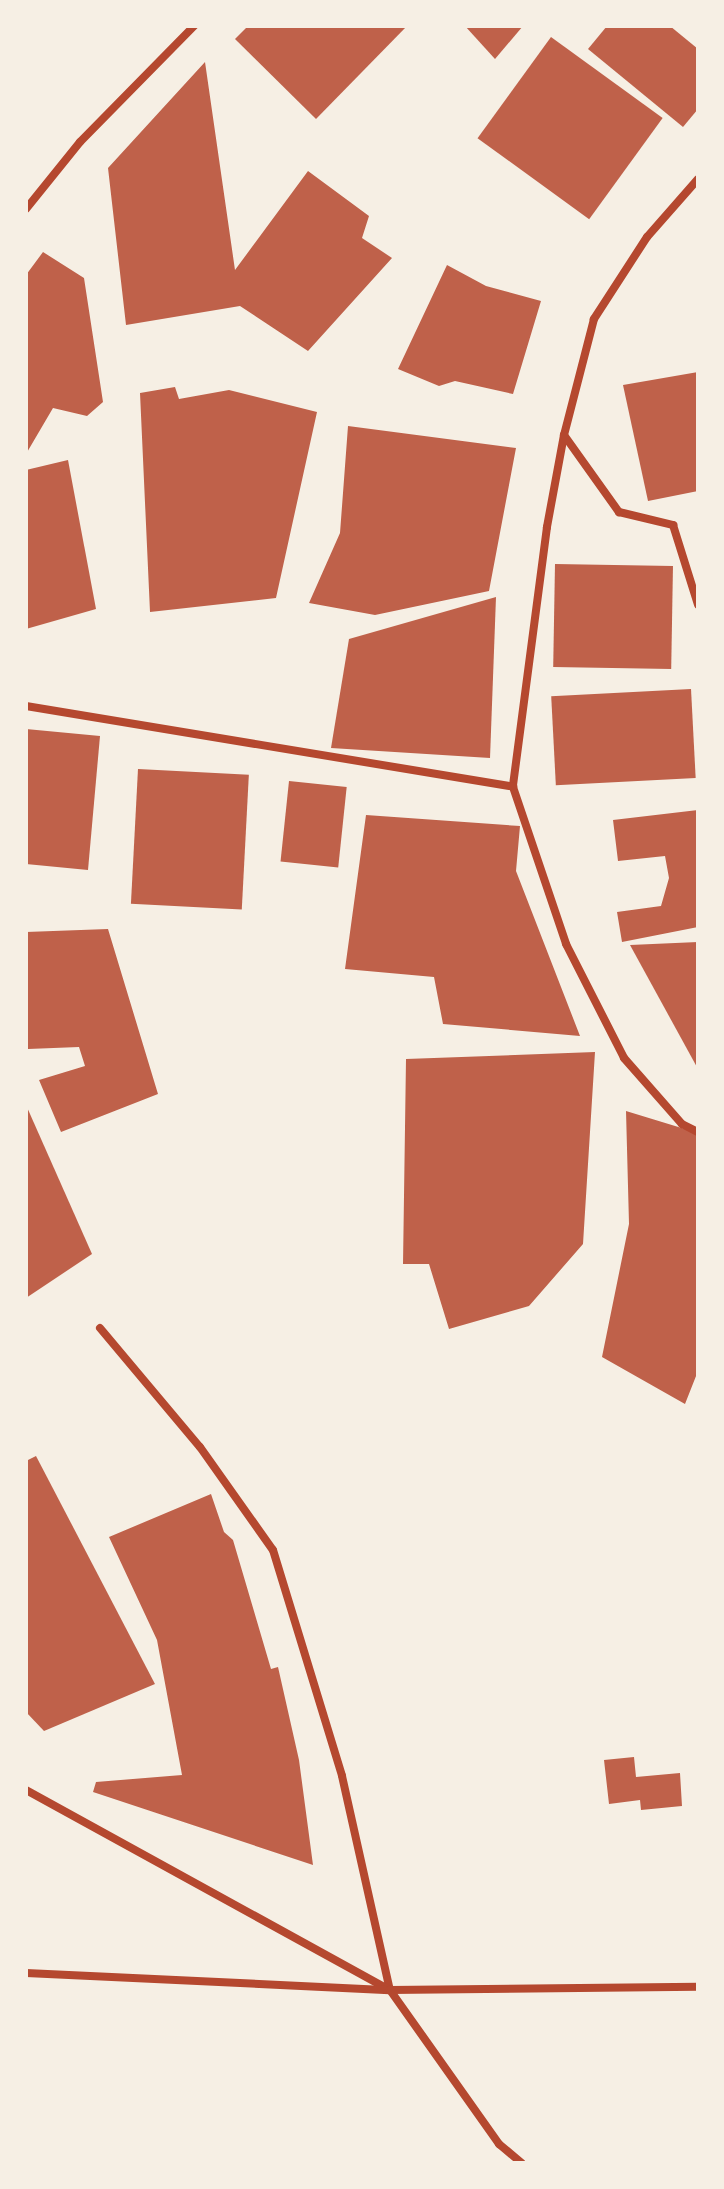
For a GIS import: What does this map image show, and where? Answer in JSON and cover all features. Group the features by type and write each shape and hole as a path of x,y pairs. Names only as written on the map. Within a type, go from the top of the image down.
{"street":[{"path":"26,209 80,142 194,26"},
{"path":"698,179 647,237 594,319 564,435 547,527 513,787 566,944 624,1058 682,1124 698,1132"},
{"path":"564,435 619,512 673,525 698,605"},
{"path":"26,706 513,787"},
{"path":"100,1328 200,1447 273,1550 342,1776 390,1990 499,2144 522,2163"},
{"path":"26,1782 30,1792 390,1990"},
{"path":"26,1973 390,1990 698,1987"}],"building":[{"path":"248,26 407,26 316,119 235,39"},
{"path":"465,26 523,26 495,59"},
{"path":"607,26 670,26 698,49 698,109 683,127 588,49"},
{"path":"551,37 663,118 589,219 478,138"},
{"path":"205,62 235,270 308,171 369,216 362,238 392,258 308,351 240,306 126,325 108,168"},
{"path":"43,252 84,278 103,402 87,416 53,408 26,454 26,275"},
{"path":"447,265 486,286 541,301 513,394 455,381 439,386 398,369"},
{"path":"698,372 698,491 648,501 623,385"},
{"path":"175,387 179,399 229,390 317,412 276,598 150,612 140,393"},
{"path":"348,426 516,448 489,591 375,615 309,603 340,533"},
{"path":"68,460 96,609 26,629 26,470"},
{"path":"555,564 673,566 671,669 553,667"},
{"path":"496,597 490,758 331,748 349,639"},
{"path":"691,689 696,778 556,785 551,696"},
{"path":"26,729 100,736 88,870 26,864"},
{"path":"138,769 249,775 242,910 131,904"},
{"path":"289,781 347,787 338,868 281,862"},
{"path":"698,810 698,927 622,942 617,912 661,906 669,878 665,856 618,861 613,820"},
{"path":"366,815 520,826 516,871 580,1036 443,1024 434,977 345,969"},
{"path":"108,929 158,1094 61,1132 39,1080 85,1066 79,1047 28,1049 26,1046 26,932"},
{"path":"698,942 698,1069 630,945"},
{"path":"595,1052 583,1244 529,1306 449,1329 429,1264 403,1264 406,1059"},
{"path":"26,1105 92,1254 26,1298"},
{"path":"626,1111 698,1133 698,1371 685,1404 602,1357 629,1224"},
{"path":"36,1456 155,1684 44,1731 26,1712 26,1461"},
{"path":"211,1494 224,1532 233,1540 271,1669 278,1667 299,1760 313,1865 93,1792 96,1782 182,1775 157,1640 109,1537"},
{"path":"634,1757 636,1777 680,1773 682,1806 641,1810 640,1800 609,1804 604,1760"}]}
